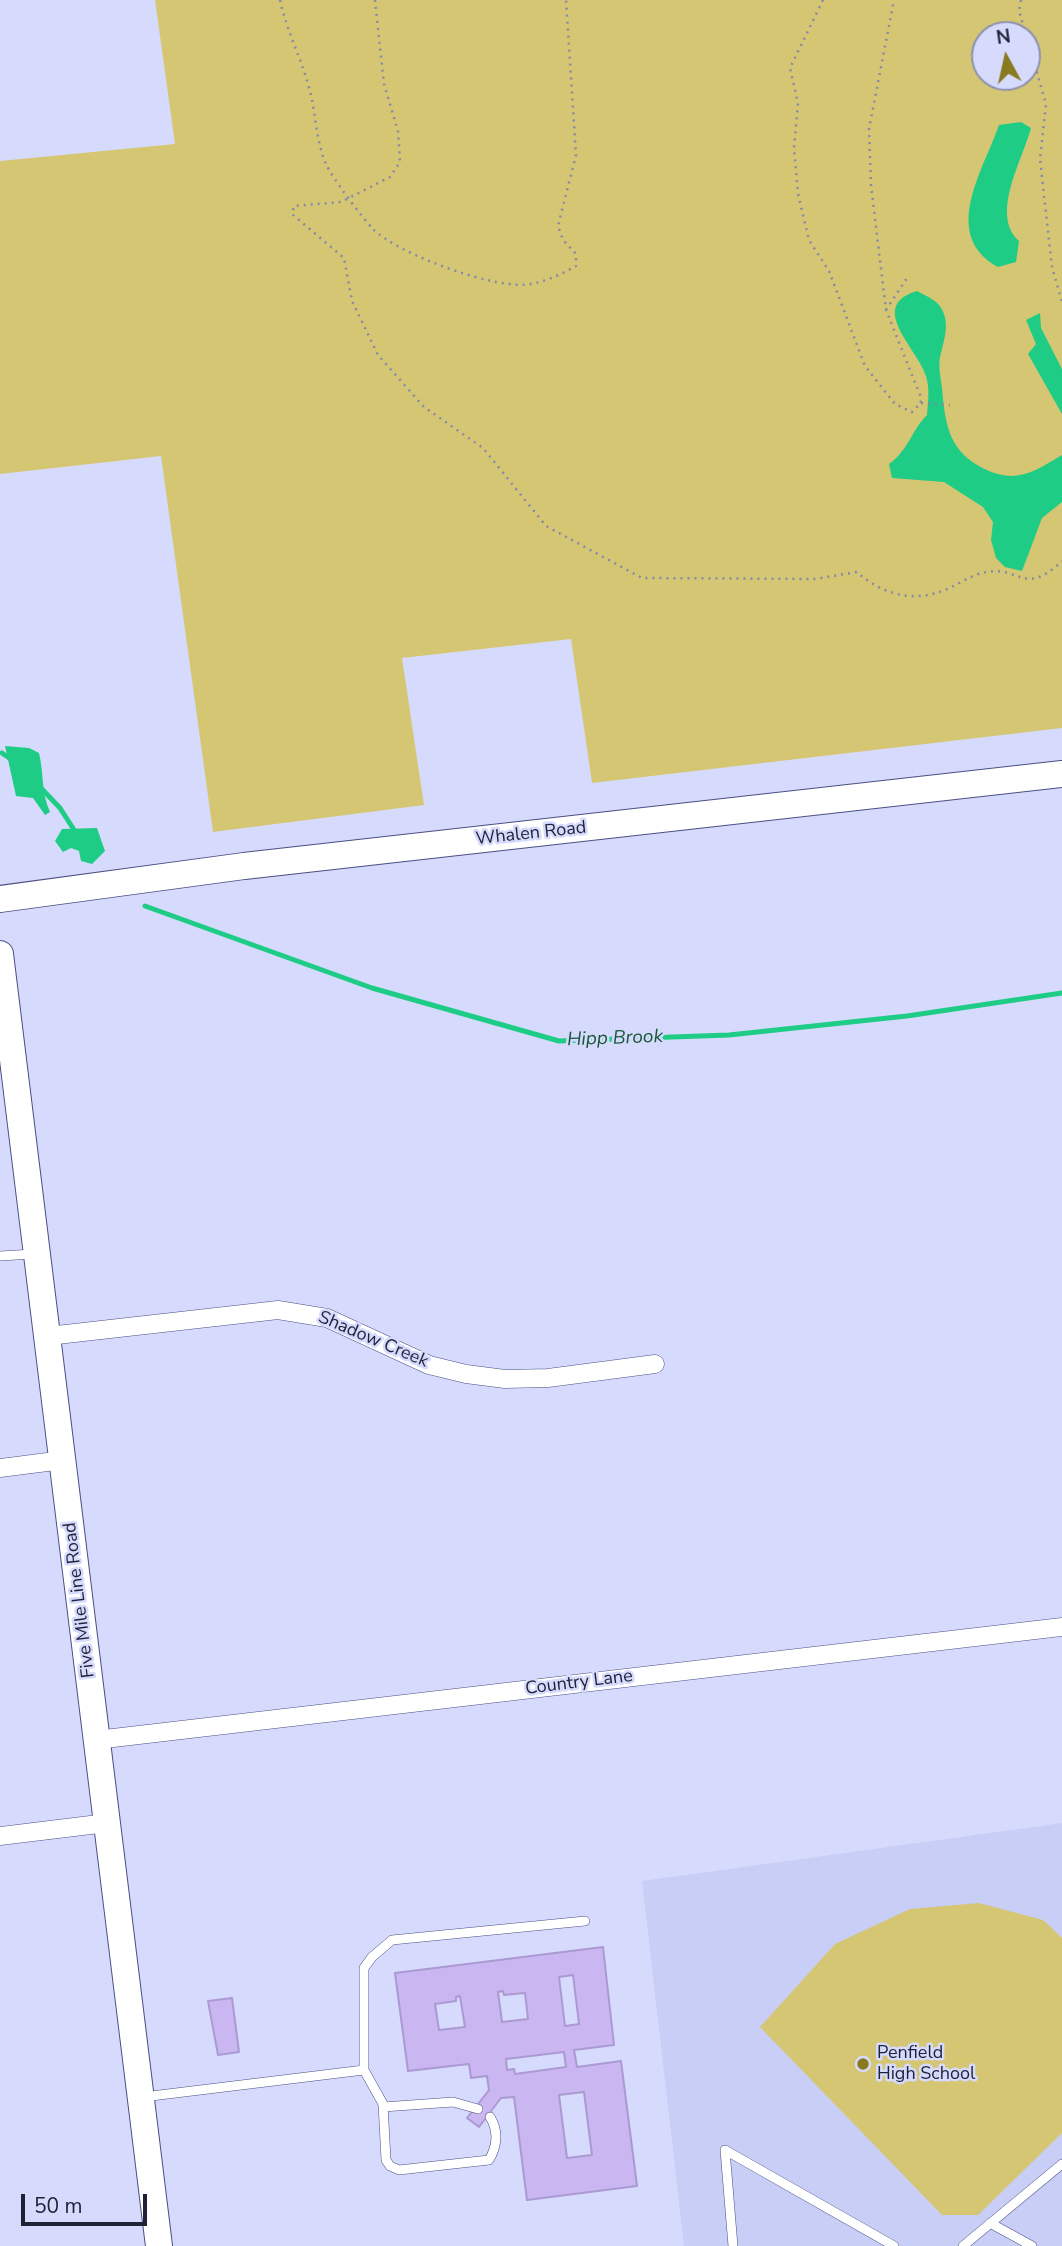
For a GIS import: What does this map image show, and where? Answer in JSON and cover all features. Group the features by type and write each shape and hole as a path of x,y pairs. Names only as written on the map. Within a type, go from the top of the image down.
{"main road":[{"name":"Whalen Road","path":"0,899 244,866 1062,774"},
{"name":"Five Mile Line Road","path":"0,954 159,2246"}],"street":[{"name":"Shadow Creek","path":"48,1336 278,1310 327,1318 429,1365 466,1374 505,1379 548,1378 655,1364"},
{"path":"0,1468 63,1460"},
{"name":"Country Lane","path":"96,1740 1062,1627"},
{"path":"0,1836 107,1823"}],"lane":[{"path":"0,1256 38,1254"},
{"path":"490,2117 495,2125 496,2138 495,2151 489,2160 400,2170 390,2166 386,2160 383,2107 364,2070 364,1968 372,1957 392,1940 585,1922"},
{"path":"142,2097 364,2070"},
{"path":"383,2107 453,2102 478,2109"},
{"path":"733,2246 725,2150 894,2246"},
{"path":"962,2246 1062,2164"},
{"path":"990,2223 1032,2246"}],"path":[{"path":"280,0 288,34 310,90 326,166 374,230 424,259 461,273 496,282 529,285 576,266 576,254 563,240 558,226 576,155 566,0"},
{"path":"375,0 384,84 397,131 400,162 390,177 350,198 341,202 294,206 292,214 344,258 352,302 378,355 424,407 483,448 546,526 642,578 814,579 857,572 867,581 902,597 940,593 986,572 1032,579 1052,571 1062,561"},
{"path":"823,0 790,68 798,103 794,148 798,194 808,240 829,271 865,366 895,404 912,412 921,403 950,405"},
{"path":"894,0 869,129 871,185 886,310 921,403"},
{"path":"1021,0 1019,11 1022,21"},
{"path":"1041,86 1046,104 1040,159 1052,267 1062,302"},
{"path":"886,310 907,278"}],"shaded area":[{"path":"155,0 1062,0 1062,728 592,783 571,639 402,658 424,805 213,832 161,456 0,474 0,161 175,144"},
{"path":"1021,122 1031,128 1011,187 1007,217 1011,230 1019,241 1016,262 998,267 981,254 971,238 971,201 999,125"},
{"path":"917,291 937,303 944,314 946,330 939,364 943,401 950,433 961,451 991,472 1012,476 1031,472 1062,455 1062,502 1042,518 1022,571 1005,567 996,558 991,540 993,522 983,507 944,482 892,478 889,464 901,453 927,415 926,376 895,317 896,307 902,298"},
{"path":"1040,313 1041,328 1062,369 1062,414 1028,354 1036,344 1026,320"},
{"path":"5,746 29,748 39,753 45,798 50,812 45,815 33,798 16,796"},
{"path":"97,828 105,851 92,864 81,861 79,851 71,848 63,852 55,841 62,829"},
{"name":"Penfield High School","path":"1062,1823 1062,2246 684,2246 642,1881"},
{"path":"979,1903 1043,1920 1062,1938 1062,2133 978,2215 942,2215 760,2027 835,1944 910,1909"}],"building":[{"path":"603,1947 614,2045 574,2050 577,2067 621,2061 637,2186 527,2200 514,2097 501,2098 479,2127 467,2118 489,2090 487,2076 471,2078 469,2064 408,2071 395,1973","holes":["573,1975 579,2024 565,2026 559,1977","503,1991 504,1995 525,1993 528,2019 502,2022 498,1992","460,1996 465,2027 439,2030 435,2004 456,2001 456,1997","564,2052 566,2067 515,2074 514,2069 507,2070 506,2059","584,2092 592,2155 567,2158 559,2095"]},
{"path":"232,1998 239,2052 218,2055 208,2001"}],"waterway":[{"name":"Hipp Brook","path":"2,753 12,760"},
{"name":"Hipp Brook","path":"39,786 60,808 76,833"},
{"name":"Hipp Brook","path":"145,906 372,988 559,1041 729,1035 907,1016 1062,993"}],"place":[{"name":"Penfield High School","path":"863,2064"}]}
